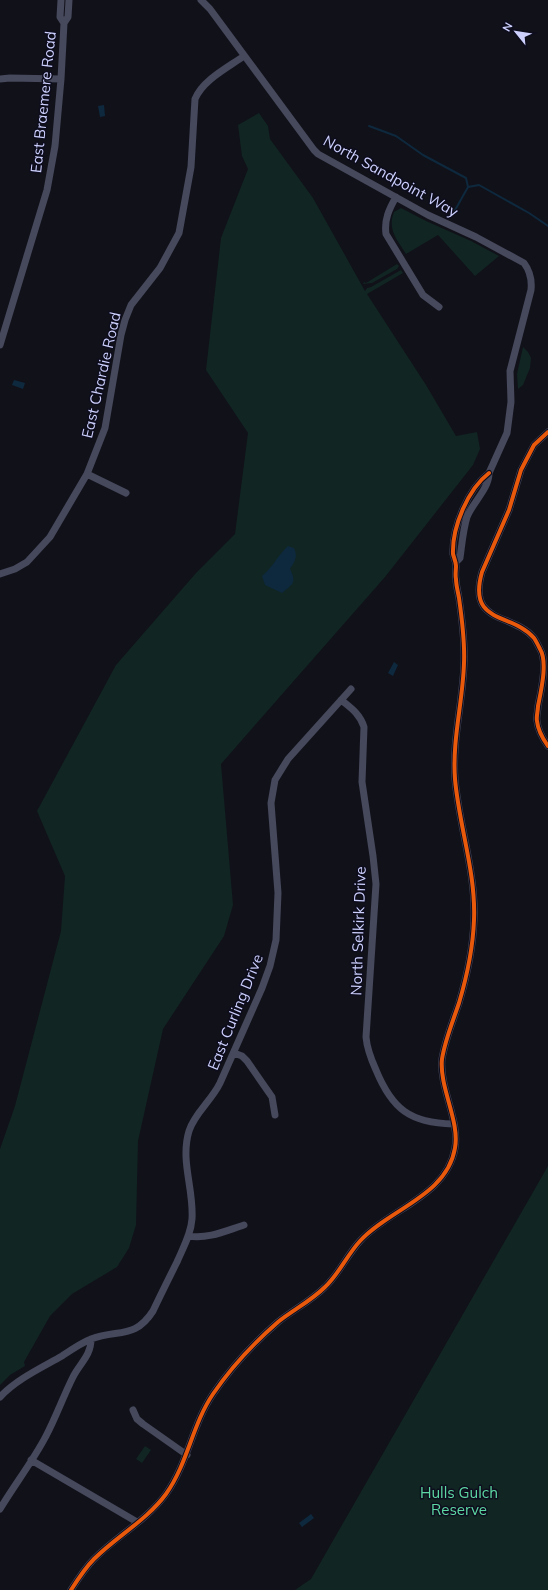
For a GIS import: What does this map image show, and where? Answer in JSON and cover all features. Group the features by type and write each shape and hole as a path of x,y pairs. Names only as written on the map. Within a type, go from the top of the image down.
{"street":[{"name":"East Braemere Road","path":"61,0 60,17 64,23"},
{"name":"East Braemere Road","path":"0,345 47,190 55,146 64,23 68,17 69,0"},
{"name":"North Sandpoint Way","path":"201,0 210,9 318,154 428,215 476,237 524,263 530,275 532,290 510,371 511,402 507,432 489,473 474,489 460,515 456,531 453,556 456,562 456,580 465,653 454,777 473,885 474,918 471,954 460,999 442,1058 443,1076 453,1124"},
{"name":"East Chardie Road","path":"0,574 15,569 27,562 50,537 87,474 105,428 121,335 125,320 131,305 160,268 179,233 191,167 195,99 205,84 244,56"},
{"path":"0,79 61,79"},
{"path":"396,197 387,215 385,227 386,234 423,295 439,307"},
{"path":"548,432 534,446 521,470 509,510 482,572 479,583 481,603 486,609 495,616 520,628 533,637 542,651 544,665 536,720 541,735 548,746"},
{"path":"87,474 126,493"},
{"name":"East Curling Drive","path":"91,1339 132,1330 140,1327 147,1321 188,1236 192,1221 192,1200 186,1160 186,1142 189,1130 194,1121 215,1094 234,1053 262,988 270,966 276,940 278,893 271,802 275,780 288,759 351,689"},
{"name":"North Selkirk Drive","path":"341,700 357,713 362,719 364,727 362,782 376,884 366,1037 369,1053 388,1095 399,1108 413,1116 427,1121 453,1124"},
{"path":"234,1053 242,1056 247,1061 272,1097 275,1115"},
{"path":"71,1590 94,1559 151,1511 165,1495 178,1475 187,1455 201,1413 230,1373 276,1324 326,1287 347,1257 368,1233 430,1190 444,1176 452,1160 456,1145 453,1124"},
{"path":"188,1236 200,1238 208,1237 244,1225"},
{"path":"0,1397 23,1379 91,1339"},
{"path":"0,1508 45,1438 58,1413 75,1373 91,1348 91,1339"},
{"path":"133,1410 137,1419 143,1424 187,1455"},
{"path":"31,1460 137,1522"}],"green space":[{"path":"259,113 268,126 270,139 313,198 365,291 367,288 401,270 403,273 367,294 426,385 456,436 477,432 480,449 473,465 385,577 221,764 233,905 224,936 163,1029 138,1141 136,1225 129,1248 117,1267 72,1294 50,1316 24,1362 25,1366 10,1375 0,1385 0,1149 15,1106 61,931 65,876 37,811 116,665 196,573 235,534 248,433 206,370 221,238 248,169 242,156 238,125"},
{"path":"401,208 499,256 475,276 438,235 406,254 399,244 392,229 392,218 394,212"},
{"path":"397,264 399,266 397,269 372,283 363,284 364,282 366,283"},
{"path":"523,347 531,358 530,368 523,385 518,389 517,374"},
{"name":"Hulls Gulch Reserve","path":"548,1166 548,1590 295,1590 311,1579"},
{"path":"145,1446 151,1450 142,1463 136,1459"}],"water":[{"path":"104,105 105,116 100,117 98,106"},
{"path":"14,380 25,383 23,389 12,385"},
{"path":"288,546 294,548 296,554 295,561 290,569 293,577 293,583 282,593 265,585 262,576"},
{"path":"394,662 398,665 393,676 388,673"},
{"path":"311,1514 314,1518 302,1527 299,1523"}],"waterway":[{"path":"369,126 396,136 423,155 466,178 468,187 454,212"},
{"path":"468,187 479,185 529,213 548,226"}],"cycle path":[{"path":"548,432 534,445 521,470 509,510 482,572 479,589 481,601 486,609 494,615 525,630 534,638 540,649 544,669 537,719 540,731 548,746"},
{"path":"71,1590 94,1559 150,1512 166,1494 180,1470 206,1406 227,1375 243,1356 278,1322 314,1297 325,1287 335,1276 360,1241 372,1230 429,1190 441,1178 450,1164 455,1148 456,1138 455,1127 443,1081 442,1059 467,972 474,920 474,902 470,867 457,797 454,764 463,677 464,638 456,577 456,564 453,554 453,543 458,521 468,499 481,480 489,473"}]}
